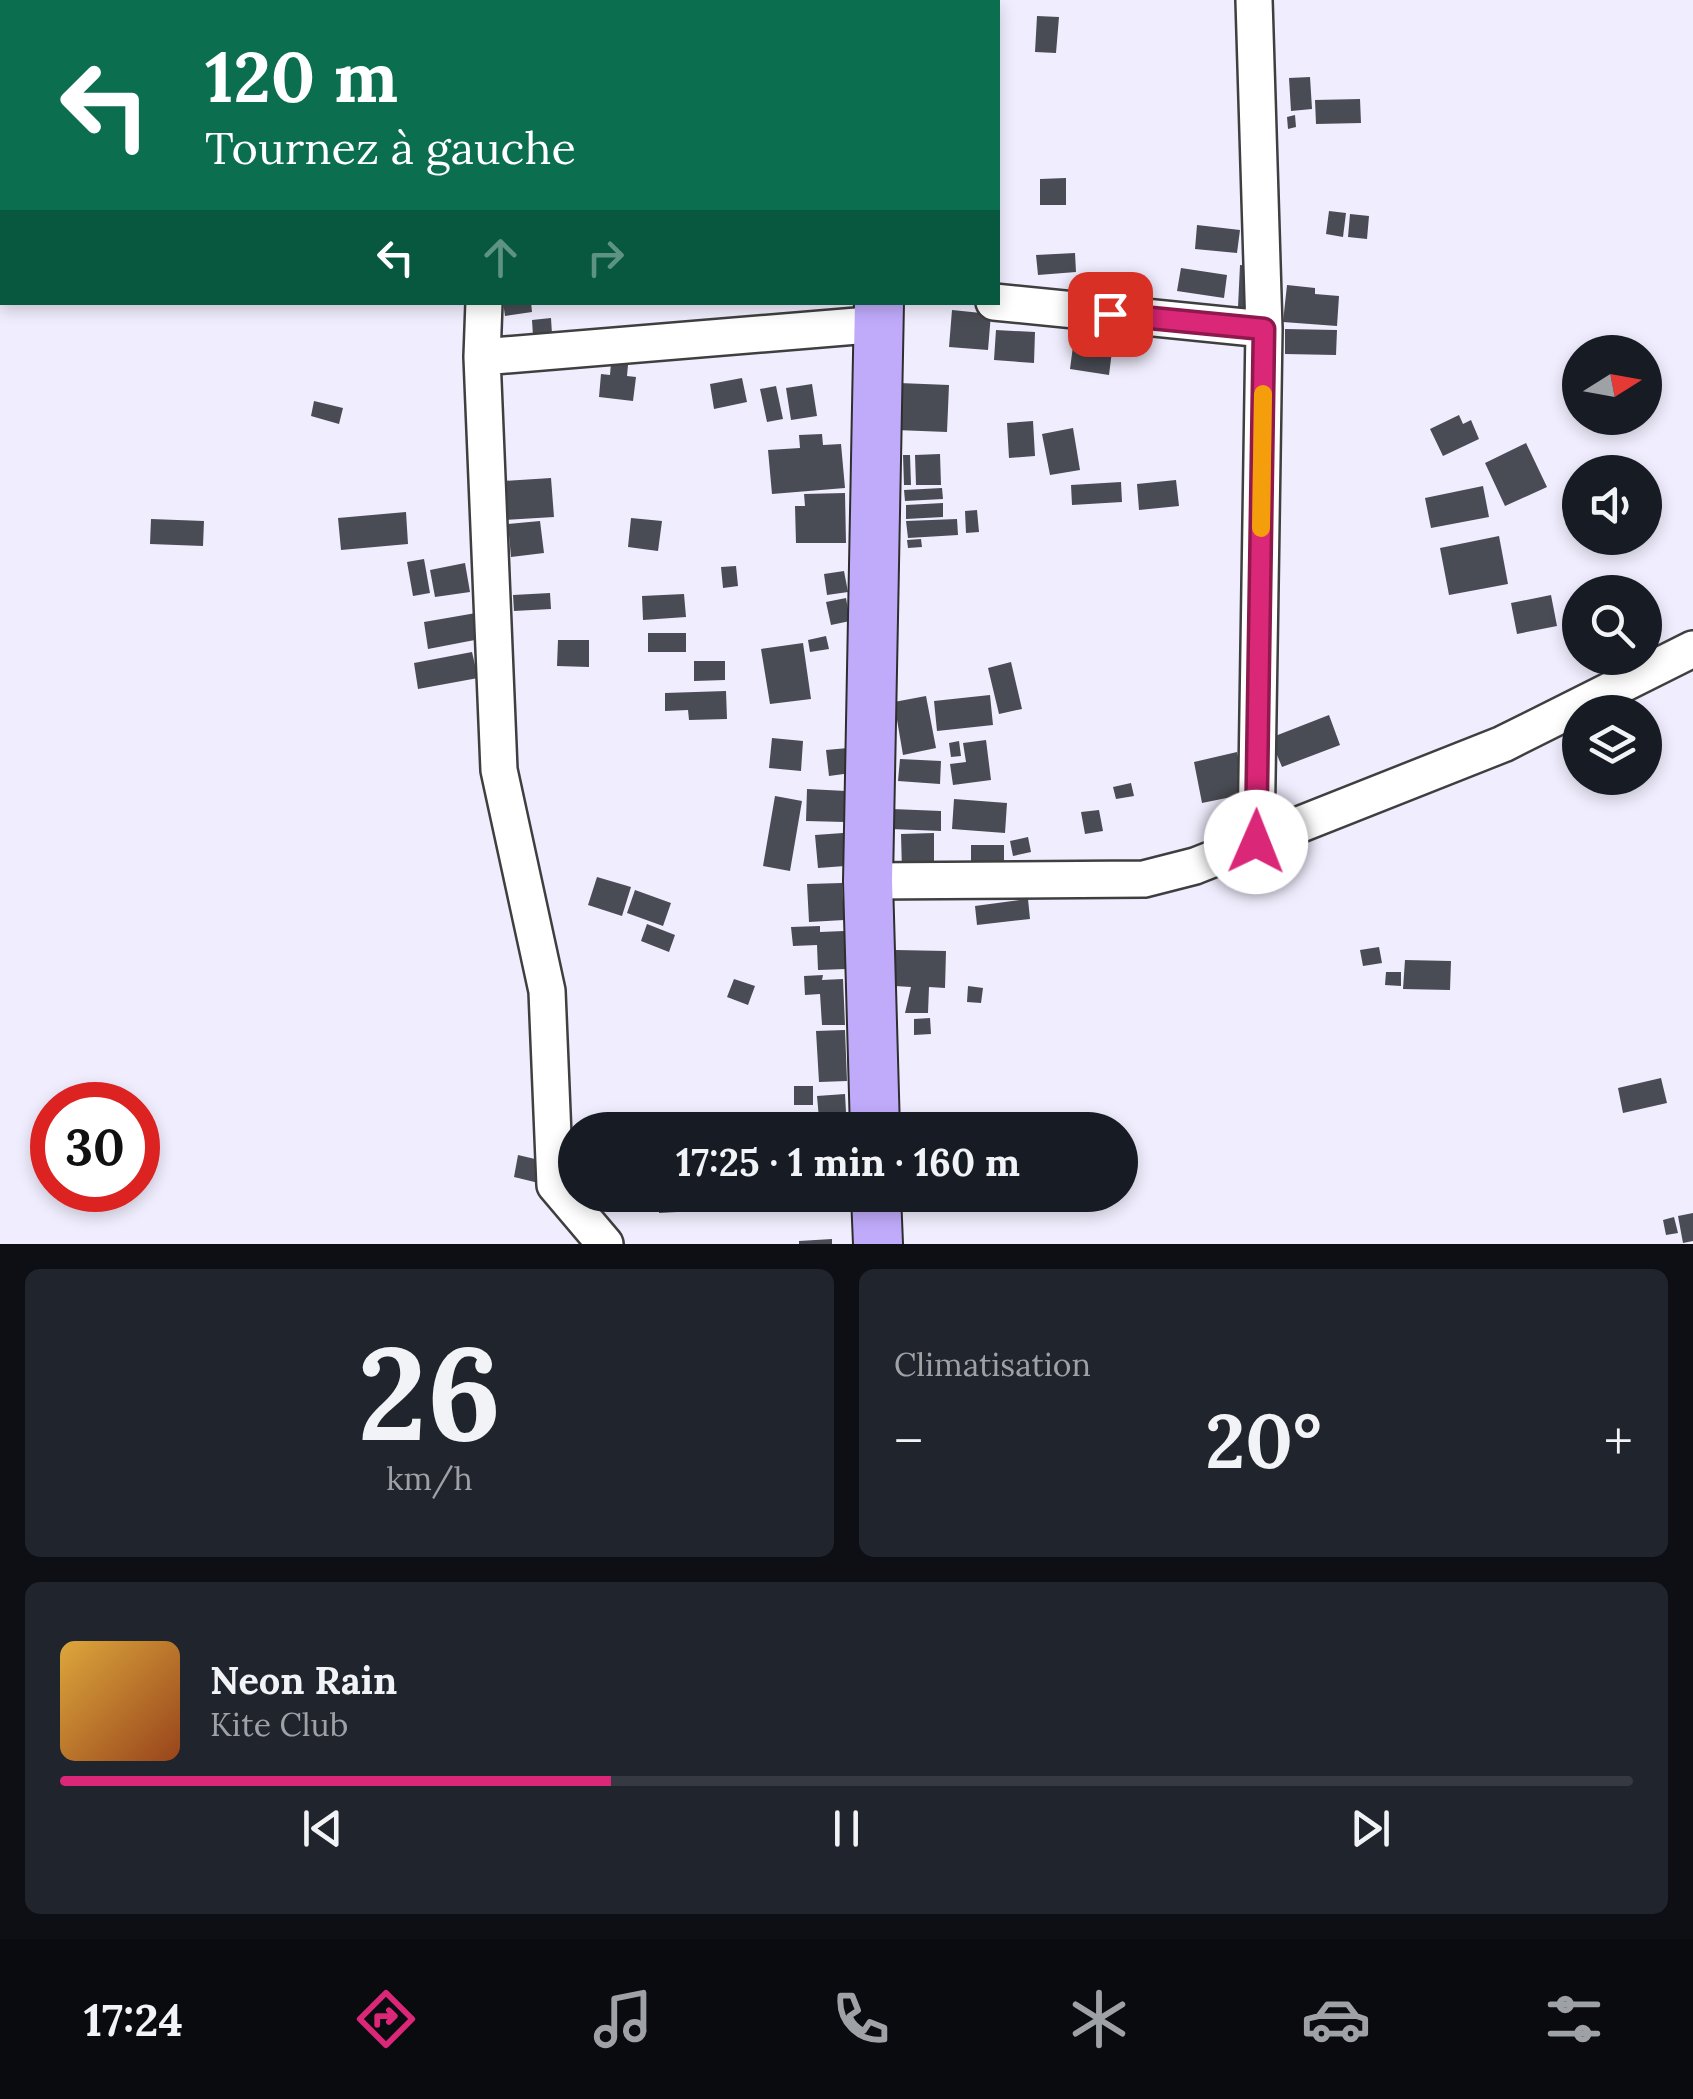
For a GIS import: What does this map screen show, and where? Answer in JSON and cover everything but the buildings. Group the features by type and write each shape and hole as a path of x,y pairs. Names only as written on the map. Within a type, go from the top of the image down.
{"street":[{"path":"1254,0 1264,329 1256,842"},
{"path":"1000,303 1264,329"},
{"path":"484,305 482,357 499,770 547,991 555,1185 605,1244"},
{"path":"482,357 880,313 868,881 874,1112"},
{"path":"868,881 1144,879 1195,866 1503,744 1693,650"},
{"path":"877,1212 878,1244"}],"slow traffic":[{"path":"1261,528 1263,394"}],"route":[{"path":"1110,314 1264,329 1256,842"}]}
